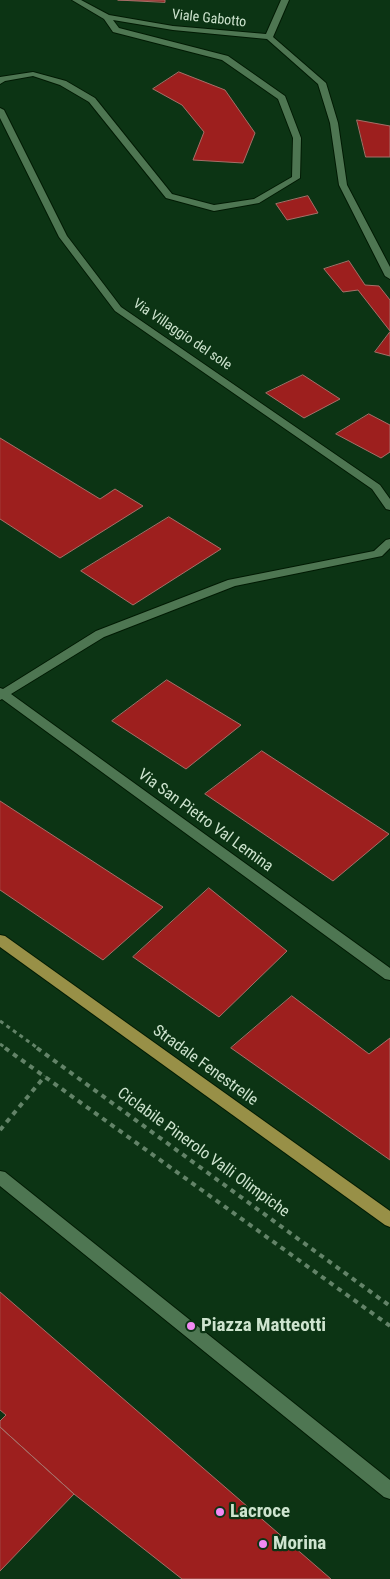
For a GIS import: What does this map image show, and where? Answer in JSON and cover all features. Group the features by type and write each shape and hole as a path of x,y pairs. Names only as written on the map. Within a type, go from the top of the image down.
{"main road":[{"name":"Stradale Fenestrelle","path":"0,940 390,1220"}],"street":[{"path":"0,82 2,78 32,74 64,82 92,100 169,196 214,208 256,201 296,178 297,138 282,98 225,58 116,30 107,17 76,0"},
{"path":"285,0 269,36 322,83 334,123 343,186 390,276"},
{"name":"Viale Gabotto","path":"107,17 173,28 269,36"},
{"name":"Via Villaggio del sole","path":"0,110 63,237 118,309 376,487 390,507"},
{"path":"1,694 100,634 232,583 378,554 390,542"},
{"name":"Via San Pietro Val Lemina","path":"1,694 390,975"},
{"path":"0,1177 390,1491"}],"path":[{"name":"Ciclabile Pinerolo Valli Olimpiche","path":"0,1021 390,1306"},
{"path":"0,1044 390,1326"},
{"path":"0,1130 45,1076"}],"building":[{"path":"118,0 165,0 165,2"},
{"path":"179,72 225,90 255,133 243,163 193,160 204,132 182,105 153,89"},
{"path":"357,120 390,126 390,157 366,157"},
{"path":"308,196 318,213 287,220 276,204"},
{"path":"349,261 365,285 379,286 390,300 390,331 358,290 343,292 324,269"},
{"path":"390,332 390,356 375,352"},
{"path":"303,375 340,399 304,418 266,393"},
{"path":"369,414 390,425 390,452 381,458 336,434"},
{"path":"0,438 100,499 115,489 143,506 60,558 0,519"},
{"path":"169,517 221,549 133,605 81,571"},
{"path":"167,680 241,725 186,769 112,721"},
{"path":"262,751 389,834 333,881 205,794"},
{"path":"0,801 163,907 103,960 0,890"},
{"path":"209,888 287,951 219,1017 133,957"},
{"path":"292,996 369,1054 390,1038 390,1160 231,1048"},
{"path":"0,1292 331,1579 182,1579 74,1494 0,1427 0,1421 6,1415 0,1410"},
{"path":"0,1427 74,1494 0,1571"}],"place":[{"name":"Piazza Matteotti","path":"191,1326"},
{"name":"Lacroce","path":"220,1512"},
{"name":"Morina","path":"263,1544"}]}
